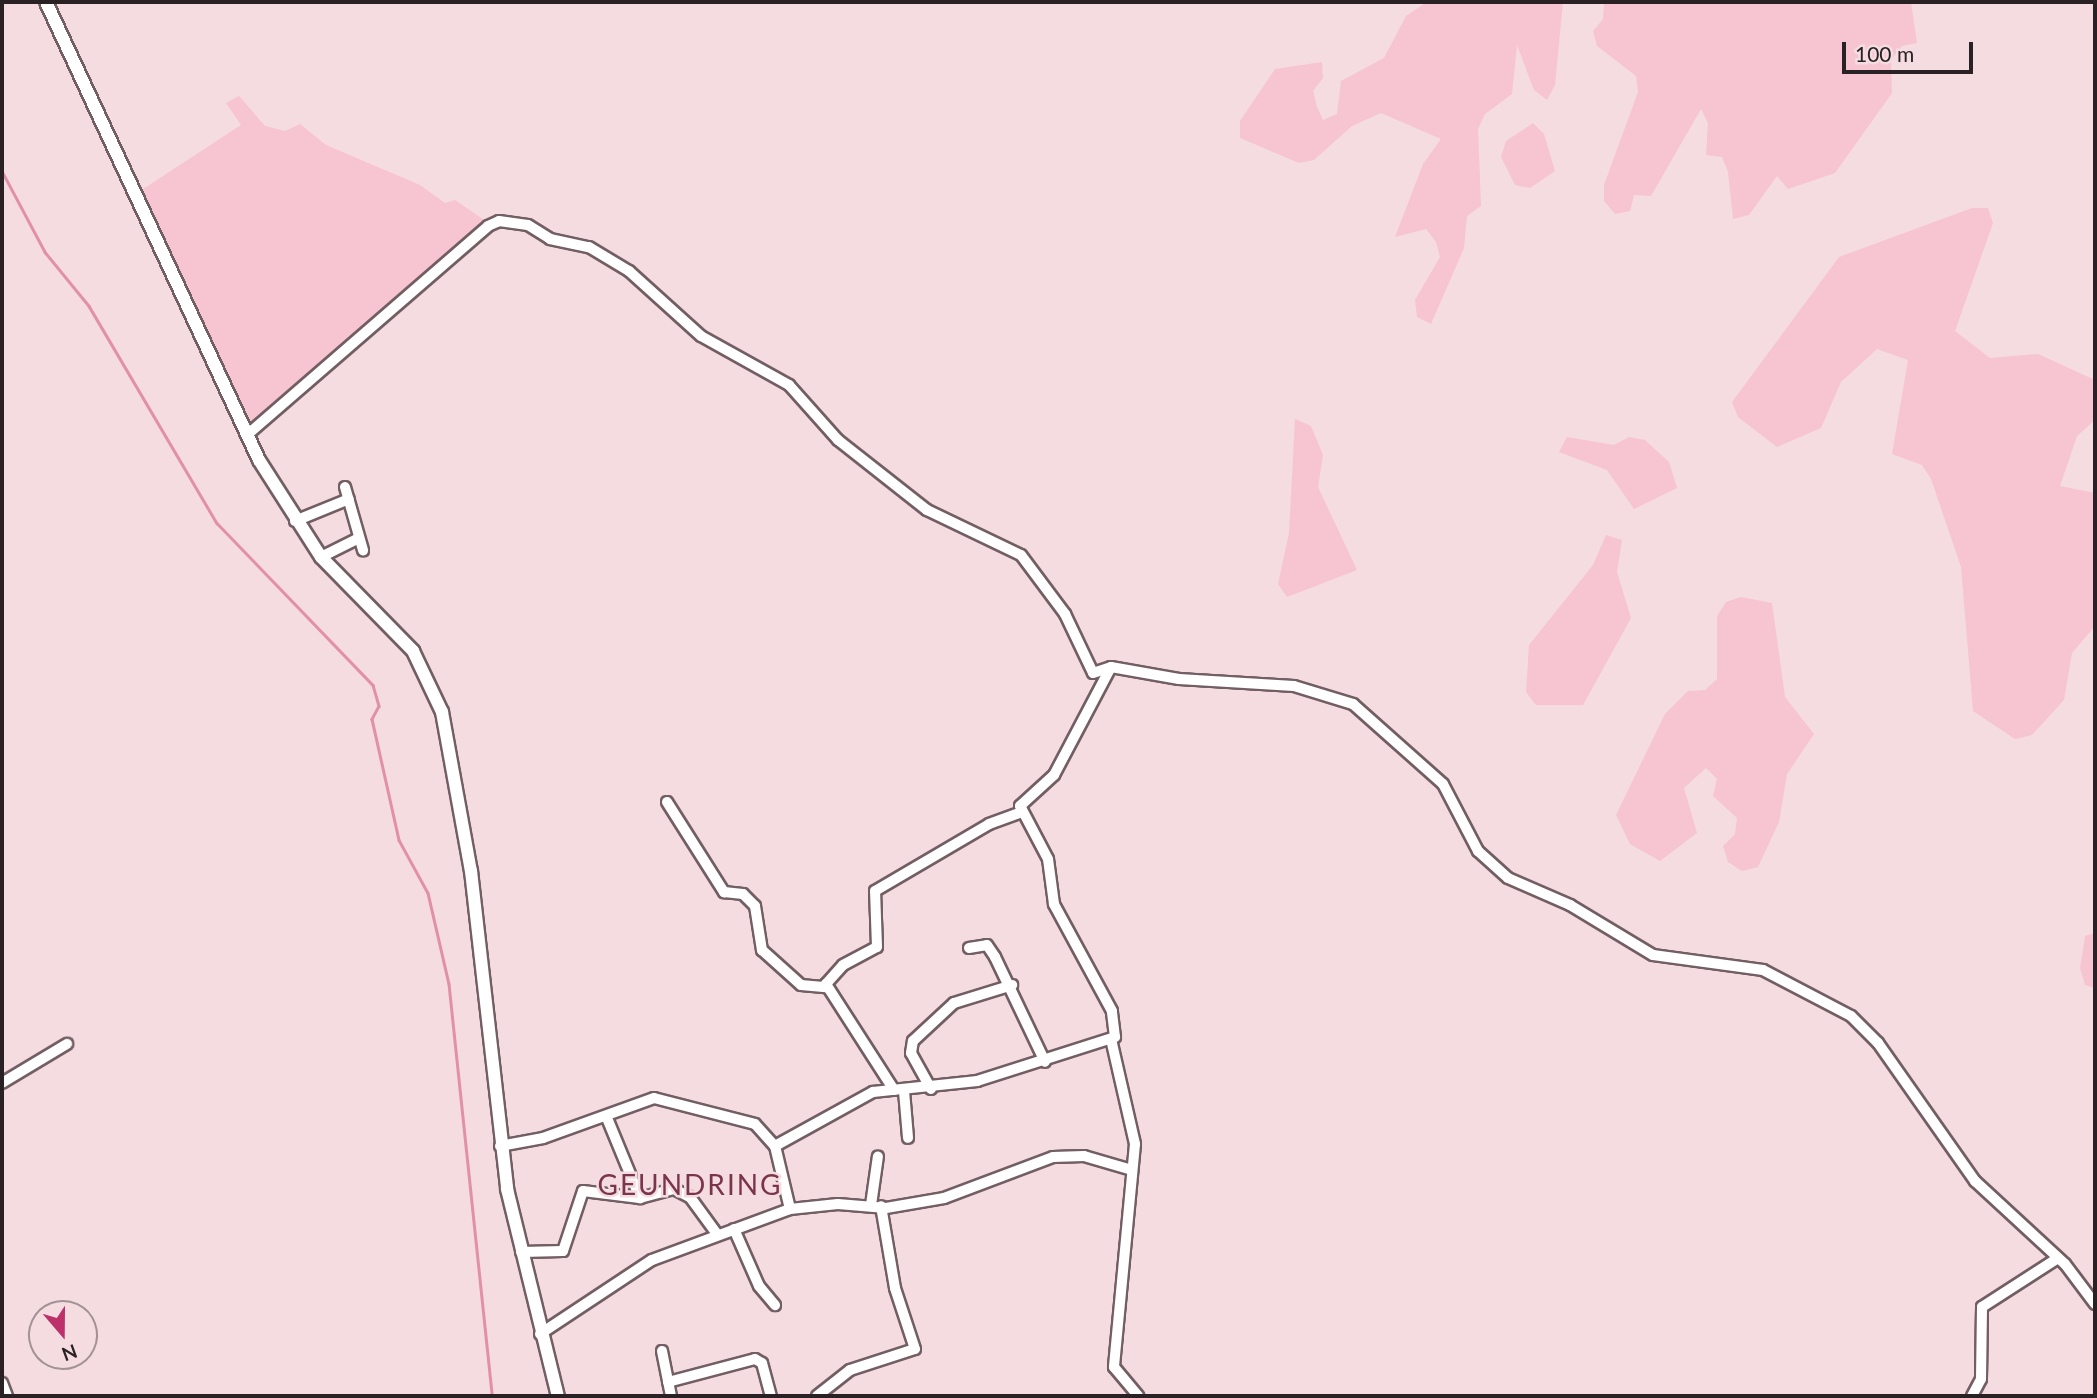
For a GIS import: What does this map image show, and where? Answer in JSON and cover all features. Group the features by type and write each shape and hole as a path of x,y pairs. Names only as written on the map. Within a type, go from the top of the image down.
{"street":[{"path":"46,2 247,435 295,521 321,557 390,621 423,668 442,712 471,871 500,1146 540,1334 558,1396"},
{"path":"247,435 488,226 499,221 528,225 629,271 701,337 789,386 838,440 927,510 1021,555 1066,614 1084,663 1093,673 1111,667 1179,680 1294,685 1353,704 1444,784 1478,851 1508,878 1570,905 1653,955 1763,970 1851,1016 1902,1076 1975,1181 2058,1258 2095,1304"},
{"path":"345,487 363,550"},
{"path":"295,521 349,499"},
{"path":"321,557 359,538"},
{"path":"775,1146 858,1098 899,1090 931,1089 1045,1062 1111,1039 1119,1030 1112,1011 1057,911 1048,859 1022,812 1023,803 1054,775 1111,667"},
{"path":"667,802 724,892 743,894 755,906 762,950 801,985 826,987"},
{"path":"826,987 844,965 877,947 875,891 989,824 1022,812"},
{"path":"969,948 987,946 1012,985 1045,1062"},
{"path":"931,1089 911,1053 913,1041 954,1003 1012,985"},
{"path":"826,987 899,1090 908,1138"},
{"path":"1111,1039 1131,1117 1132,1170 1114,1367 1138,1396"},
{"path":"2,1083 67,1044"},
{"path":"500,1146 607,1118 654,1098 677,1099 738,1124 755,1124 775,1146 790,1209"},
{"path":"607,1118 640,1198"},
{"path":"817,1396 850,1370 915,1349 895,1288 876,1206 878,1156"},
{"path":"540,1334 652,1260 790,1209 876,1206 944,1198 1053,1157 1084,1156 1132,1170"},
{"path":"521,1252 563,1251 583,1191 640,1198 674,1189 690,1197 717,1234"},
{"path":"734,1229 759,1286 775,1305"},
{"path":"1972,1396 1981,1379 1982,1307 2058,1258"},
{"path":"662,1351 671,1396"},
{"path":"668,1382 755,1359 762,1363 771,1396"},
{"path":"2,1383 7,1396"}],"shaded area":[{"path":"1427,2 1563,2 1555,85 1547,100 1534,90 1517,45 1512,94 1485,114 1478,129 1481,206 1467,216 1464,248 1431,324 1417,317 1415,300 1440,257 1436,242 1426,229 1395,237 1423,164 1441,139 1381,113 1352,126 1314,160 1299,163 1240,138 1240,121 1275,69 1322,62 1323,78 1313,91 1317,107 1323,120 1337,114 1341,81 1384,58 1406,16"},
{"path":"1604,2 1911,2 1917,43 1902,46 1891,60 1892,93 1835,173 1788,189 1777,176 1749,215 1733,219 1728,172 1722,157 1706,155 1708,123 1701,109 1651,196 1634,195 1630,211 1615,214 1604,201 1604,185 1638,92 1636,76 1597,46 1593,31 1603,19"},
{"path":"239,96 265,126 285,131 300,124 326,145 420,185 445,203 455,200 490,224 249,438 137,193 241,125 226,103"},
{"path":"1533,123 1544,134 1555,171 1530,188 1515,185 1501,157 1506,141"},
{"path":"1972,208 1988,208 1993,223 1955,331 1990,358 2038,354 2095,380 2095,420 2077,436 2060,486 2095,493 2095,626 2072,653 2064,700 2032,735 2015,739 1973,711 1961,567 1931,479 1922,465 1892,454 1908,360 1877,349 1841,382 1821,428 1777,447 1738,417 1732,402 1839,257"},
{"path":"1295,419 1311,426 1323,455 1318,487 1357,570 1287,597 1278,584 1289,533"},
{"path":"1567,437 1614,445 1629,437 1645,440 1669,462 1677,488 1634,509 1607,470 1559,452"},
{"path":"1606,535 1622,540 1617,572 1631,618 1583,705 1536,705 1526,692 1529,645 1593,565"},
{"path":"1741,597 1772,603 1785,697 1814,734 1787,774 1779,822 1758,867 1742,871 1728,862 1723,846 1735,834 1737,818 1713,796 1717,779 1706,768 1684,788 1697,833 1660,861 1630,844 1616,815 1665,714 1688,691 1705,690 1717,679 1717,616 1726,602"},
{"path":"2095,933 2095,988 2085,985 2080,968 2085,936"}],"waterway":[{"path":"2,171 45,252 89,306 217,523 373,685 379,706 372,719 399,840 428,893 449,984 492,1396"}],"district":[{"name":"GEUNDRING","path":"690,1184"}]}
